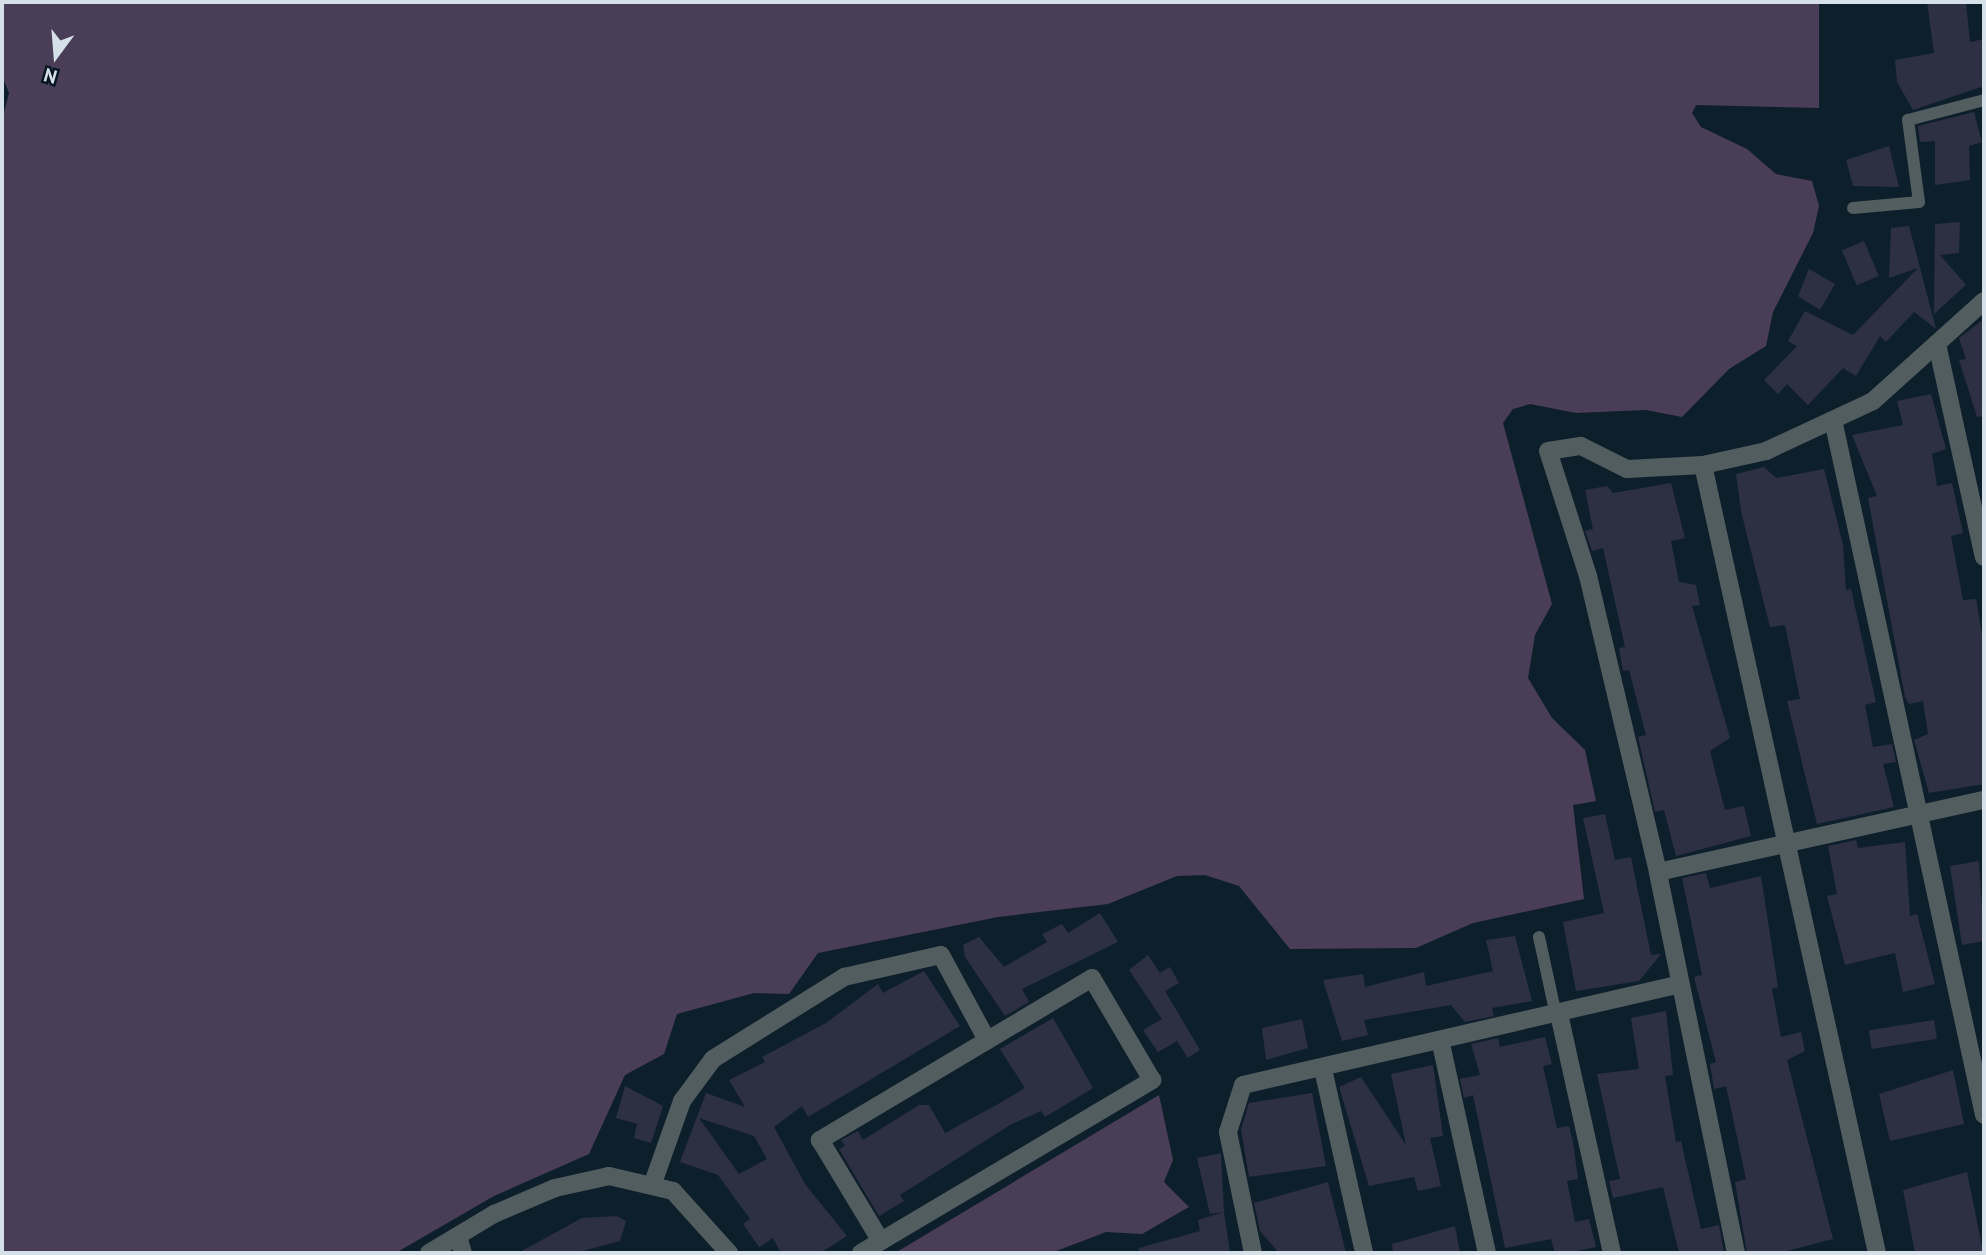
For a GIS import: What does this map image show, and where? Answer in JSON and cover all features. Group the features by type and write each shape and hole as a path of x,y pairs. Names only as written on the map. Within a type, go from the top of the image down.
{"street":[{"path":"1736,1253 1677,985 1658,872 1588,576 1548,451 1581,446 1627,468 1703,465 1766,451 1873,401 1984,301"},
{"path":"1937,344 1984,557"},
{"path":"1833,420 1916,815 1984,1115"},
{"path":"1703,465 1877,1253"},
{"path":"1658,872 1984,800"},
{"path":"653,1183 682,1101 713,1059 844,977 941,955 987,1040"},
{"path":"861,1253 1152,1080 1092,978 820,1140 881,1241"},
{"path":"1254,1253 1228,1132 1243,1085 1441,1044 1677,985"},
{"path":"1558,1014 1612,1253"},
{"path":"1441,1044 1488,1253"},
{"path":"1323,1069 1364,1253"},
{"path":"429,1253 461,1245 555,1188 608,1176 653,1183 673,1191 710,1225 729,1253"}],"lane":[{"path":"1853,208 1919,202 1908,120 1984,100"},
{"path":"1539,937 1558,1014"}],"shaded area":[{"path":"2,2 1819,2 1819,108 1696,105 1692,113 1701,127 1747,149 1776,174 1812,181 1819,206 1813,233 1773,312 1766,346 1729,369 1682,417 1646,410 1576,413 1530,404 1513,409 1503,423 1552,604 1535,635 1528,678 1552,718 1585,750 1596,801 1573,805 1584,899 1473,923 1416,948 1290,949 1239,886 1205,875 1177,876 1108,904 998,917 818,953 789,994 754,993 677,1014 664,1054 625,1075 589,1154 494,1196 399,1251 2,1253 2,120 9,93 2,76"},
{"path":"1159,1095 1173,1160 1164,1182 1189,1207 1142,1234 1106,1232 1051,1253 895,1253"}],"building":[{"path":"1927,2 1966,2 1970,42 1984,39 1984,86 1913,110 1897,82 1895,60 1934,53"},
{"path":"1974,112 1982,142 1969,146 1970,180 1935,185 1935,141 1920,142 1918,126"},
{"path":"1889,146 1899,187 1853,186 1846,160"},
{"path":"1960,222 1959,253 1940,255 1966,285 1934,314 1935,224"},
{"path":"1909,226 1936,329 1914,312 1886,342 1880,336 1856,376 1843,368 1808,405 1787,384 1778,394 1764,380 1797,346 1788,341 1805,311 1853,335 1918,268 1889,278 1891,228"},
{"path":"1864,241 1879,276 1857,285 1842,250"},
{"path":"1809,269 1835,284 1820,310 1798,296"},
{"path":"1984,319 1984,416 1977,417 1959,360 1966,359 1959,338"},
{"path":"1931,394 1946,449 1932,454 1937,486 1952,483 1963,533 1951,536 1963,600 1976,599 1984,646 1984,784 1929,793 1914,740 1928,734 1923,701 1909,704 1905,697 1868,498 1877,496 1852,435 1903,425 1897,401"},
{"path":"1764,467 1776,478 1824,469 1843,545 1846,590 1851,589 1876,702 1865,705 1873,747 1892,744 1896,762 1883,764 1894,807 1817,824 1787,701 1800,699 1785,625 1770,627 1741,511 1736,474"},
{"path":"1671,483 1685,538 1671,541 1679,582 1696,585 1700,605 1692,606 1730,738 1710,751 1725,810 1744,806 1751,836 1676,856 1664,810 1655,812 1638,737 1646,735 1629,670 1623,671 1619,648 1625,647 1603,548 1592,551 1585,531 1593,529 1585,490 1607,486 1613,493"},
{"path":"1605,814 1615,860 1631,857 1651,955 1661,954 1639,981 1576,991 1563,922 1604,913 1583,818"},
{"path":"1856,840 1858,848 1905,842 1910,916 1917,914 1935,984 1903,992 1895,953 1845,965 1827,896 1837,894 1828,846"},
{"path":"1979,861 1984,941 1962,945 1950,866"},
{"path":"1706,873 1710,888 1761,876 1778,987 1772,989 1781,1037 1801,1032 1805,1051 1787,1060 1833,1239 1779,1253 1747,1253 1735,1182 1746,1179 1726,1086 1714,1089 1710,1064 1716,1062 1694,977 1702,975 1682,878"},
{"path":"1100,913 1118,942 1022,989 1029,1002 1005,1016 965,957 963,945 979,937 1004,967 1047,942 1042,934 1062,924 1068,933"},
{"path":"1515,936 1532,1001 1492,1008 1494,1016 1465,1022 1451,1005 1364,1020 1368,1035 1342,1041 1323,980 1363,974 1365,987 1424,972 1426,986 1493,971 1486,940"},
{"path":"1148,955 1160,973 1170,967 1179,983 1165,991 1200,1050 1188,1058 1177,1041 1158,1052 1143,1030 1162,1019 1129,970"},
{"path":"924,971 960,1026 808,1117 802,1106 774,1127 805,1184 847,1236 820,1253 781,1253 773,1238 759,1247 743,1224 750,1219 718,1175 680,1162 706,1093 745,1107 729,1080 765,1062 762,1057 826,1023 878,984 883,993","holes":["699,1118 754,1136 767,1159 739,1174"]},
{"path":"1666,1011 1673,1075 1665,1076 1676,1142 1681,1141 1701,1229 1719,1225 1724,1253 1679,1253 1663,1187 1613,1198 1609,1181 1620,1179 1597,1074 1639,1069 1631,1018"},
{"path":"1053,1018 1093,1088 1045,1117 1041,1111 1010,1125 900,1195 904,1201 879,1216 839,1149 845,1146 841,1140 858,1131 863,1140 919,1105 929,1105 945,1133 998,1104 1025,1088 1000,1049"},
{"path":"1302,1019 1308,1048 1266,1060 1262,1028"},
{"path":"1934,1020 1937,1039 1872,1049 1869,1030"},
{"path":"1545,1037 1552,1064 1543,1066 1557,1128 1569,1126 1573,1142 1578,1179 1567,1181 1575,1222 1589,1219 1596,1247 1567,1253 1555,1253 1551,1239 1505,1248 1473,1095 1464,1098 1460,1079 1480,1075 1471,1044 1498,1038 1500,1047"},
{"path":"1433,1065 1443,1136 1430,1138 1441,1186 1418,1191 1414,1177 1369,1186 1339,1087 1361,1077 1406,1145 1391,1074"},
{"path":"1953,1070 1964,1124 1890,1141 1879,1094"},
{"path":"625,1086 663,1106 651,1143 634,1138 637,1124 616,1118"},
{"path":"1312,1093 1326,1166 1249,1177 1241,1129 1249,1103"},
{"path":"1221,1153 1224,1212 1210,1214 1197,1158"},
{"path":"1967,1172 1983,1251 1915,1253 1903,1190"},
{"path":"1328,1182 1346,1253 1279,1253 1260,1231 1254,1203"},
{"path":"1224,1212 1230,1253 1139,1253 1139,1248 1200,1231 1198,1220"},
{"path":"617,1216 626,1221 620,1241 575,1253 518,1253 582,1218"},
{"path":"1455,1226 1460,1253 1393,1253 1392,1244"}]}
